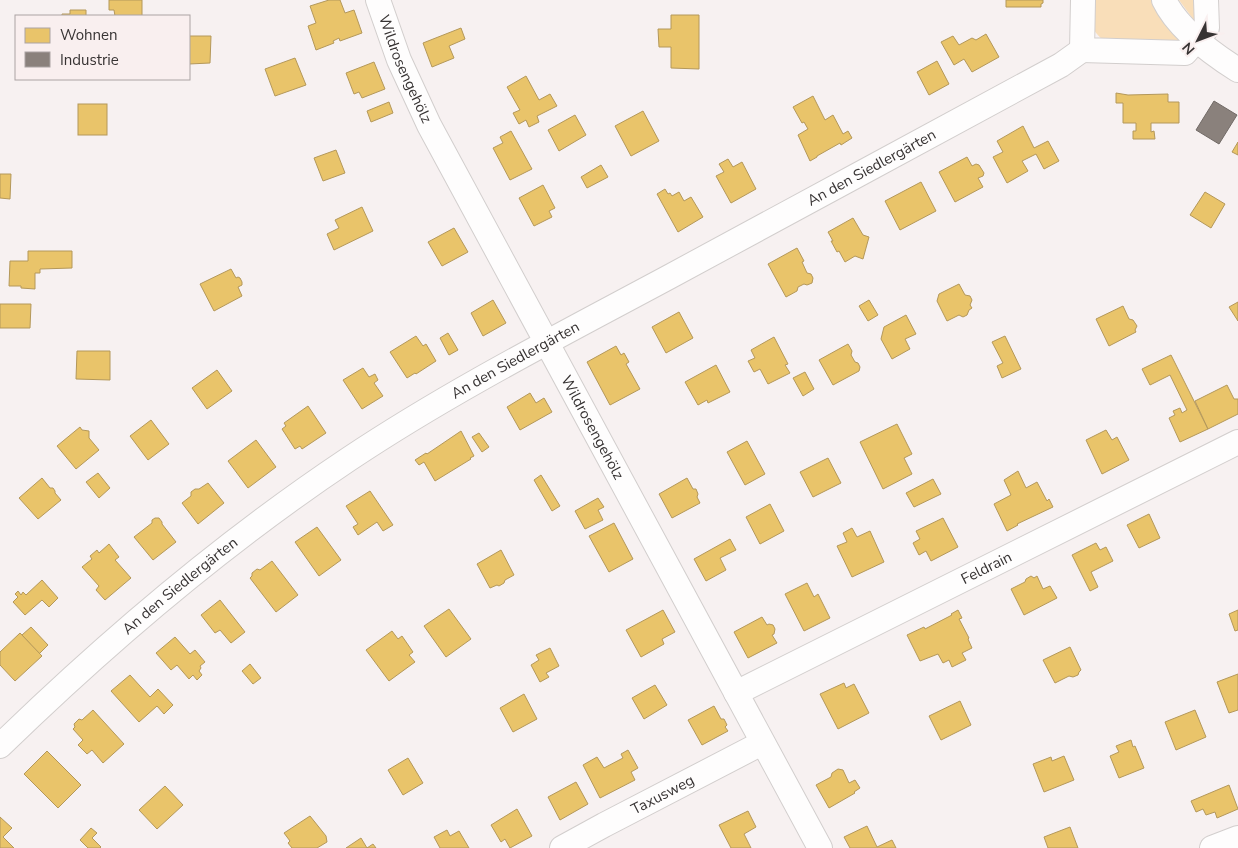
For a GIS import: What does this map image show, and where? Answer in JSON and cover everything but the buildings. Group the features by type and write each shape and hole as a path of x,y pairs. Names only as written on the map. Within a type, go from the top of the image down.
{"street":[{"name":"Wildrosengehölz","path":"378,0 399,60 429,125 820,848"},
{"path":"1083,0 1082,50 1185,53 1207,28 1206,0"},
{"path":"1164,0 1183,27 1196,40 1220,59 1238,70"},
{"name":"An den Siedlergärten","path":"0,746 112,641 173,589 315,482 357,454 470,385 1061,65 1082,50"},
{"name":"Feldrain","path":"736,693 1238,442"},
{"name":"Taxusweg","path":"562,848 762,742"},
{"path":"1212,848 1238,838"}],"shaded area":[{"path":"1091,0 1153,0 1181,41 1102,39 1092,26"},
{"path":"1179,0 1199,0 1196,23"}]}
